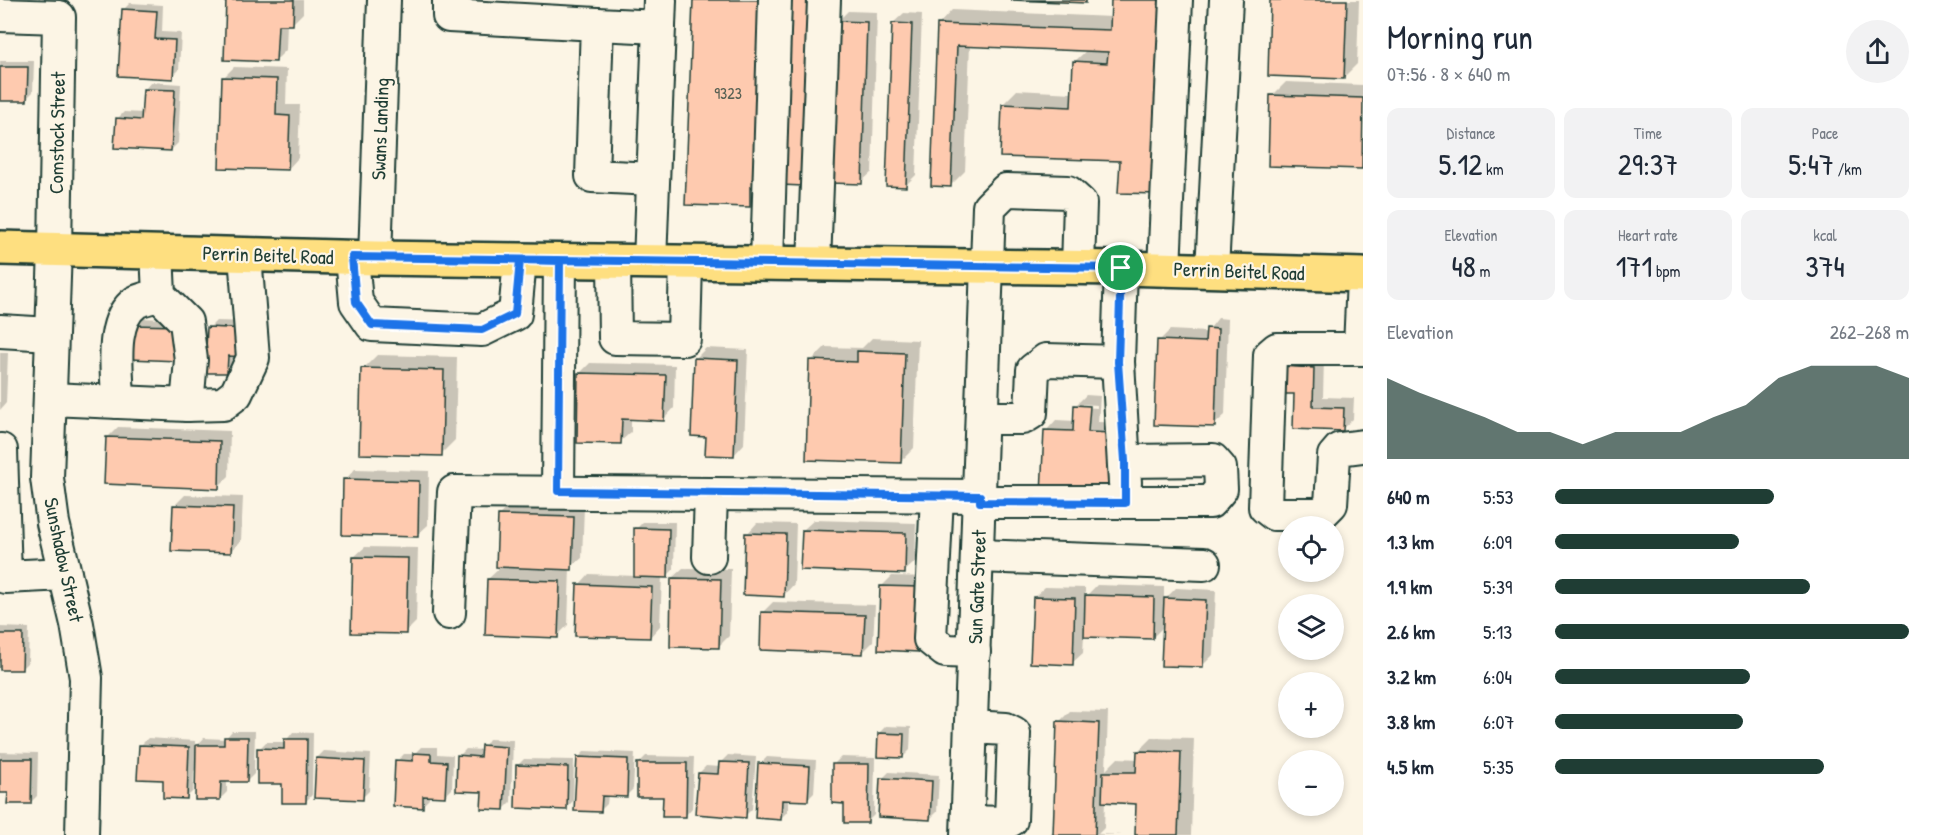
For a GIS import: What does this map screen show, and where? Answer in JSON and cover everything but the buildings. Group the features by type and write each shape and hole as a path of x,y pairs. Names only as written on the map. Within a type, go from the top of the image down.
{"main road":[{"name":"Perrin Beitel Road","path":"0,248 364,258 1078,267 1363,277"}],"street":[{"name":"Swans Landing","path":"384,0 364,258 356,302 372,325 482,330 515,314 520,260"},
{"path":"449,0 448,16 597,24 660,13 650,262"},
{"path":"767,263 775,0"},
{"path":"814,264 824,0"},
{"path":"1164,269 1176,0"},
{"path":"1212,270 1226,0"},
{"name":"Comstock Street","path":"0,15 59,16 55,249"},
{"path":"597,24 592,176 653,179"},
{"name":"Sun Gate Street","path":"967,829 989,207 1006,190 1068,192 1080,204 1078,267"},
{"name":"Sunshadow Street","path":"55,249 48,436 50,500 77,624 86,678 82,835"},
{"path":"157,252 159,295 177,310 186,322 191,360 187,405"},
{"path":"50,399 187,405 223,404 236,394 253,358 245,255"},
{"path":"558,491 560,261"},
{"path":"614,261 615,338 684,339 686,262"},
{"path":"1121,268 1118,362 1125,461 1125,503"},
{"path":"1363,277 1361,349 1277,349 1270,355 1265,507 1274,514 1321,514 1330,504 1334,456 1340,449 1363,446"},
{"path":"118,402 117,348 121,319 136,303 159,295"},
{"path":"0,331 51,334"},
{"path":"982,418 1023,418 1031,413 1033,370 1046,360 1118,362"},
{"path":"48,436 1,450 5,577 65,574"},
{"path":"449,614 454,492 558,491 937,496 1125,503 1210,502 1221,489 1220,468 1213,460 1125,461"},
{"path":"709,557 711,494"},
{"path":"937,496 930,639 945,651 974,652"},
{"path":"978,556 1204,564"},
{"path":"967,829 1011,820 1014,733 1006,729 971,727"}],"route":[{"path":"352,257 987,266 1121,268 1118,362 1125,461 1125,503 980,502 980,496 558,491 560,261 520,260 515,314 482,330 372,325 356,302 352,257"}]}
